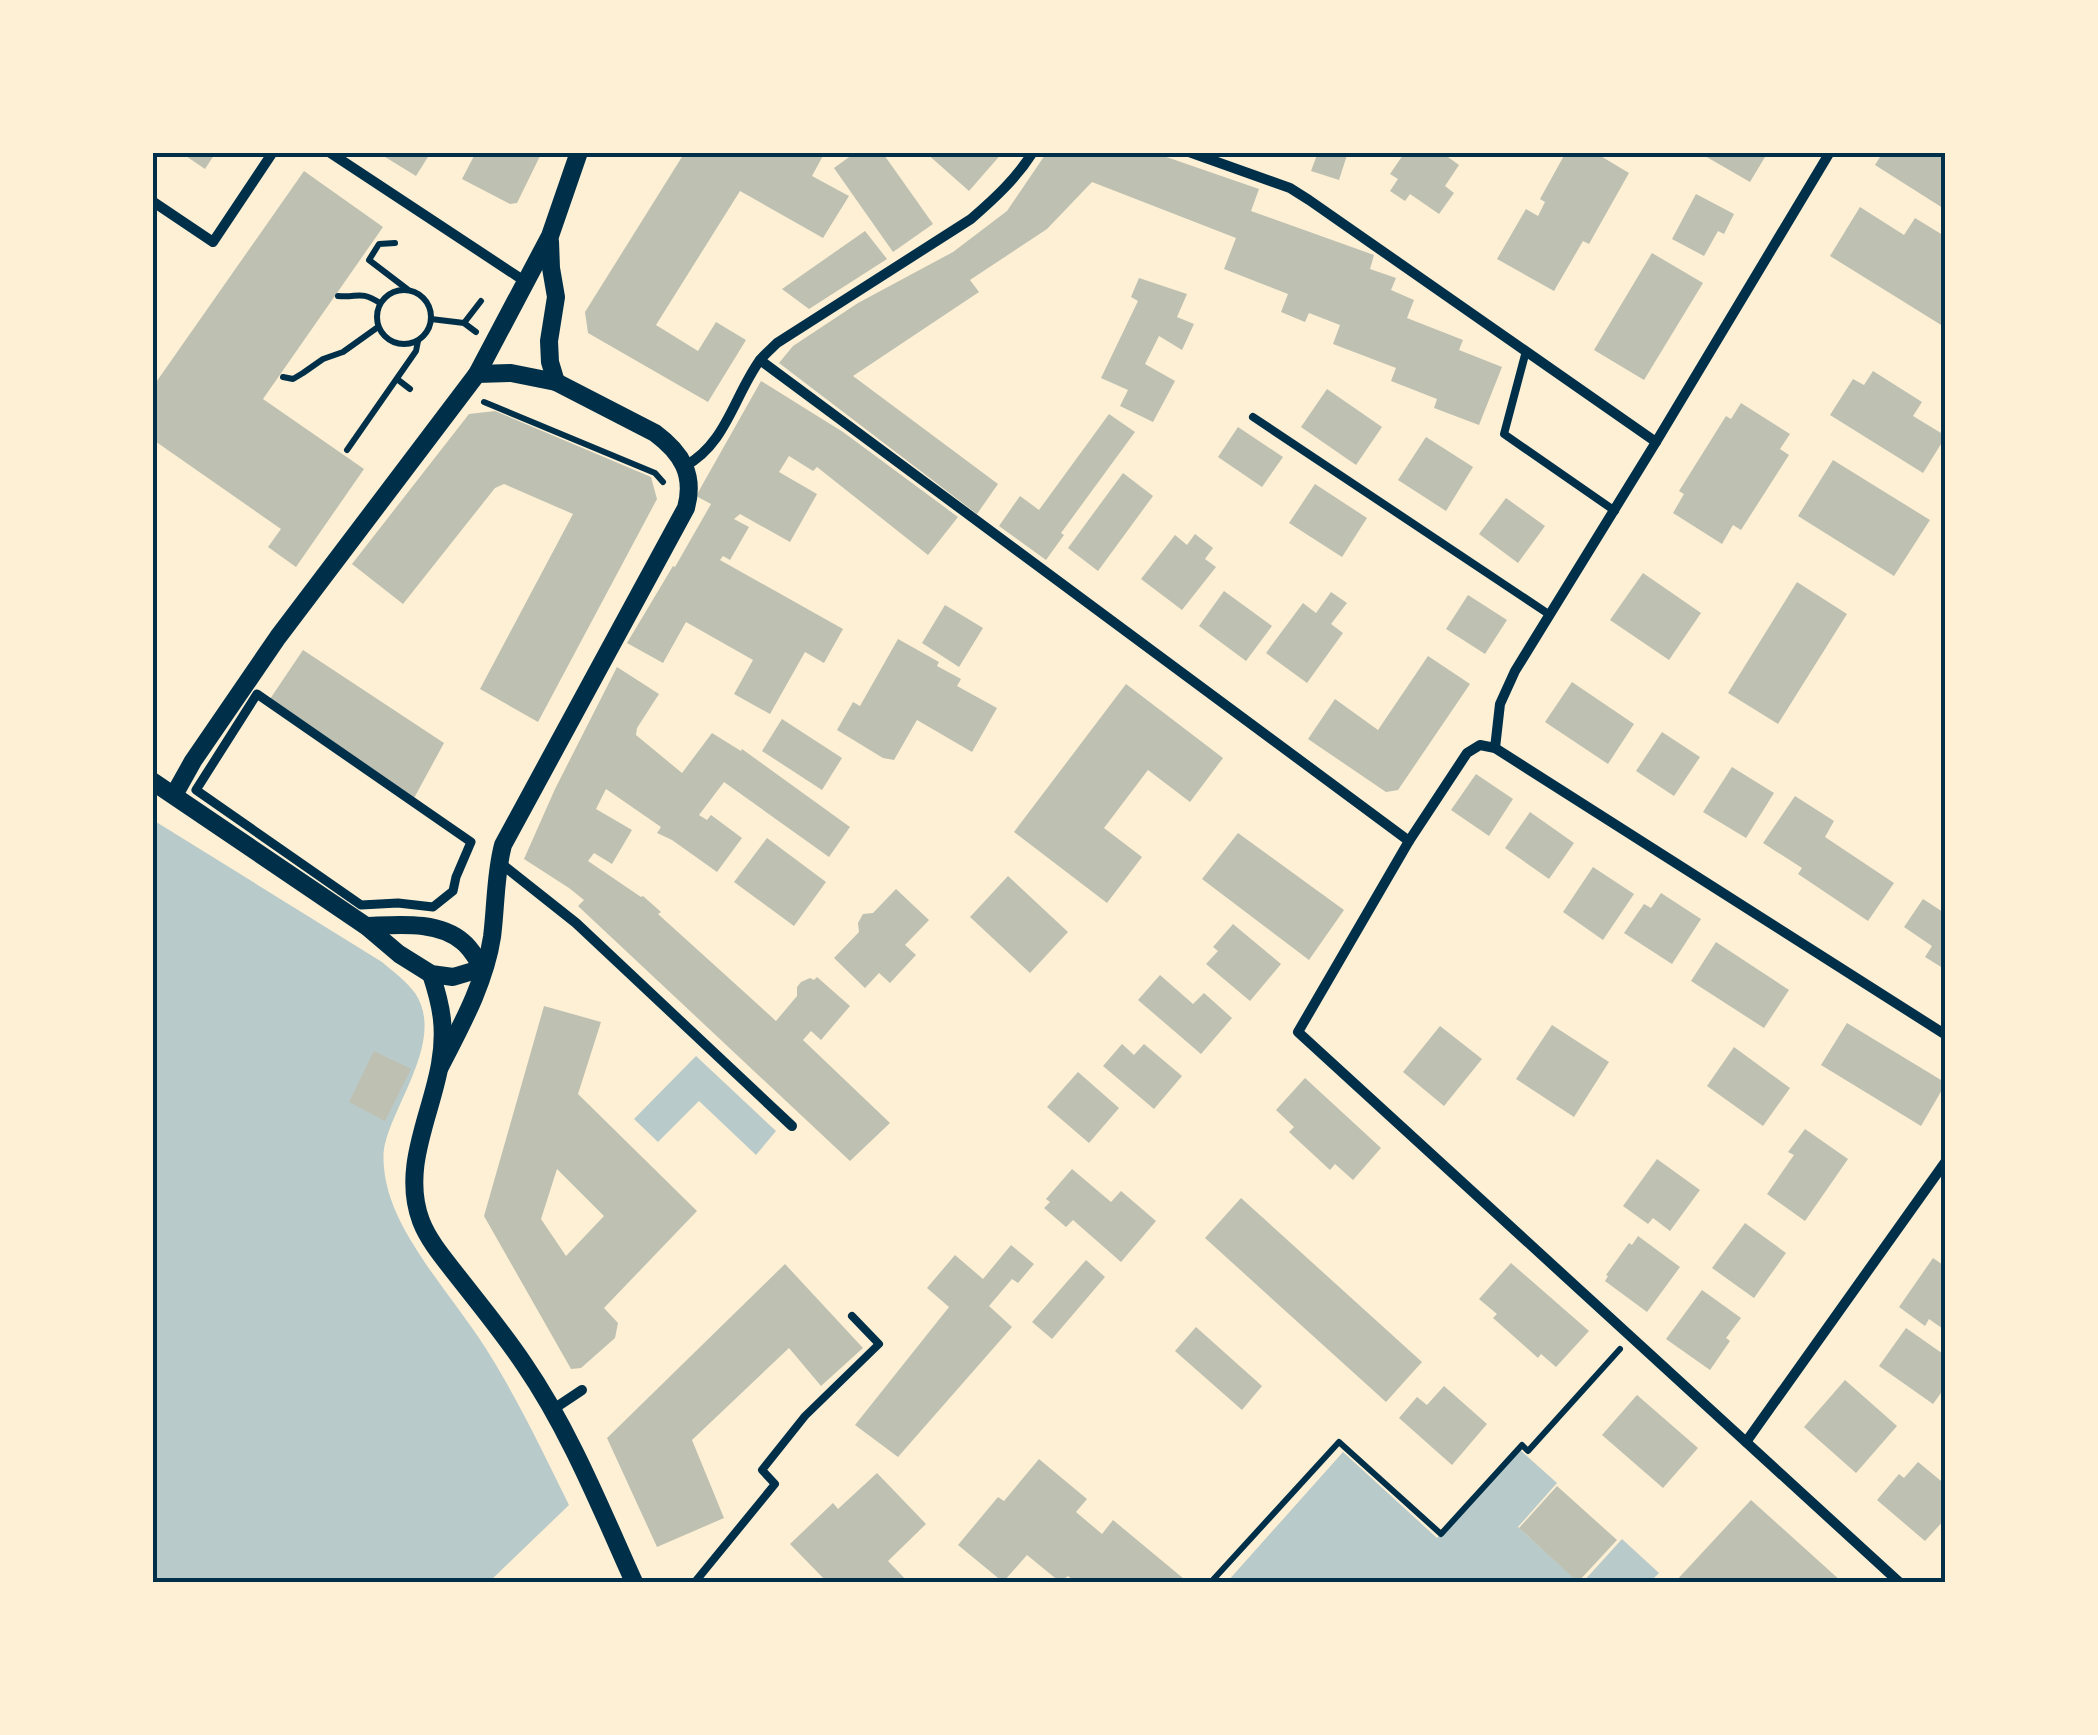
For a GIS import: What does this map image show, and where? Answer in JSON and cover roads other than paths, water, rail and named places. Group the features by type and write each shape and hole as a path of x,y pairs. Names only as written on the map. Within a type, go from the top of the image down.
{"street":[{"path":"152,201 212,242 274,152"},
{"path":"329,152 526,282 556,308"},
{"path":"174,796 278,637 477,374 550,236 580,152"},
{"path":"685,466 697,460 717,438 760,360 777,343 970,219 1009,184 1033,152"},
{"path":"1189,152 1290,188 1656,442"},
{"path":"1495,748 1500,704 1515,671 1830,152"},
{"path":"550,236 556,308 549,341 556,382"},
{"path":"760,360 1409,841"},
{"path":"477,374 511,373 556,382 655,433 685,466 690,483 686,508 503,845 498,862 492,940 468,1011 440,1066 422,1127 415,1172 422,1223 439,1253 526,1366 552,1410 596,1495 634,1582"},
{"path":"257,694 413,800 471,842 453,890 433,907 361,905 196,790 257,694"},
{"path":"1899,1582 1298,1032 1409,841 1467,754 1480,745 1495,748 1946,1035"},
{"path":"152,781 431,974 453,977 483,968"},
{"path":"498,862 576,923 792,1126"},
{"path":"366,926 403,924 438,928 464,942 483,968"},
{"path":"431,974 442,1004 440,1066"},
{"path":"1746,1442 1946,1161"},
{"path":"552,1410 582,1390"}],"lane":[{"path":"1526,351 1504,434 1614,510"},
{"path":"1253,416 1550,614"},
{"path":"696,1582 775,1484 762,1470 805,1416 879,1344 852,1316"}]}
